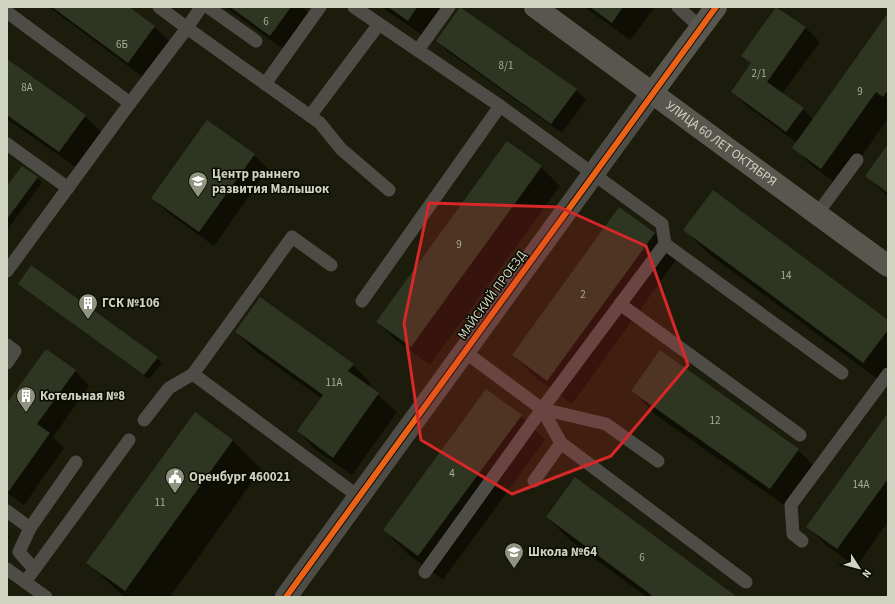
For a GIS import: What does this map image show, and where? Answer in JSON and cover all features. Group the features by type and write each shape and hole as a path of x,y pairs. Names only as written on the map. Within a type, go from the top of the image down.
{"main road":[{"name":"УЛИЦА 60 ЛЕТ ОКТЯБРЯ","path":"535,7 888,266"},
{"name":"МАЙСКИЙ ПРОЕЗД","path":"652,93 716,7"}],"street":[{"name":"МАЙСКИЙ ПРОЕЗД","path":"286,597 652,93"}],"lane":[{"path":"159,7 320,123 341,149 390,190"},
{"path":"7,271 201,7"},
{"path":"208,7 256,41"},
{"path":"264,84 320,7"},
{"path":"354,7 500,106 662,224 665,244 842,373"},
{"path":"418,50 449,7"},
{"path":"678,7 700,28"},
{"path":"7,12 130,103"},
{"path":"310,116 379,24"},
{"path":"362,301 500,106"},
{"path":"7,144 68,188"},
{"path":"817,214 856,160"},
{"path":"144,420 169,388 193,374 292,237 331,265"},
{"path":"425,572 542,409 665,244"},
{"path":"620,304 800,435"},
{"path":"7,345 16,351 7,363"},
{"path":"465,352 542,409 606,424 658,461"},
{"path":"193,374 359,497"},
{"path":"802,541 793,534 791,506 888,374"},
{"path":"542,409 561,443 746,582"},
{"path":"25,582 129,440"},
{"path":"534,481 561,443"},
{"path":"34,569 19,552 30,528 76,462"},
{"path":"7,511 30,528"},
{"path":"7,569 46,597"}],"highlighted area":[{"path":"429,203 559,207 646,246 688,365 611,456 512,494 421,440 404,323"}],"building":[{"path":"52,7 129,7 155,26 128,63"},
{"path":"230,7 291,7 270,36"},
{"path":"388,7 417,7 408,21"},
{"path":"460,7 577,89 551,124 436,41"},
{"path":"590,7 623,7 612,23"},
{"path":"776,7 806,27 767,82 804,108 786,132 731,92 751,63 741,56"},
{"path":"888,13 888,90 883,97 876,92 821,169 792,148"},
{"path":"7,59 86,115 59,152 7,115"},
{"path":"207,120 255,154 199,232 151,198"},
{"path":"507,141 542,166 411,347 376,322"},
{"path":"888,144 888,193 865,176"},
{"path":"22,166 38,177 7,219 7,186"},
{"path":"713,190 888,320 888,330 863,363 683,230"},
{"path":"619,207 655,233 547,381 512,355"},
{"name":"ГСК №106","path":"31,265 158,357 144,375 18,284"},
{"path":"260,297 354,364 348,371 379,393 333,458 297,431 323,395 235,332"},
{"name":"Котельная №8","path":"46,349 76,370 37,424 50,433 9,491 7,490 7,403"},
{"path":"660,350 799,449 770,489 631,391"},
{"path":"486,389 522,415 418,556 383,530"},
{"path":"195,412 233,440 125,591 86,563"},
{"path":"888,413 888,479 837,549 806,527"},
{"path":"575,477 737,597 654,597 546,517"}],"cycle path":[{"path":"286,597 716,7"}],"place":[{"name":"Центр раннего развития Малышок","path":"198,198"},
{"name":"ГСК №106","path":"88,320"},
{"name":"Котельная №8","path":"26,413"},
{"name":"Оренбург 460021","path":"175,494"},
{"name":"Школа №64","path":"514,569"}]}
